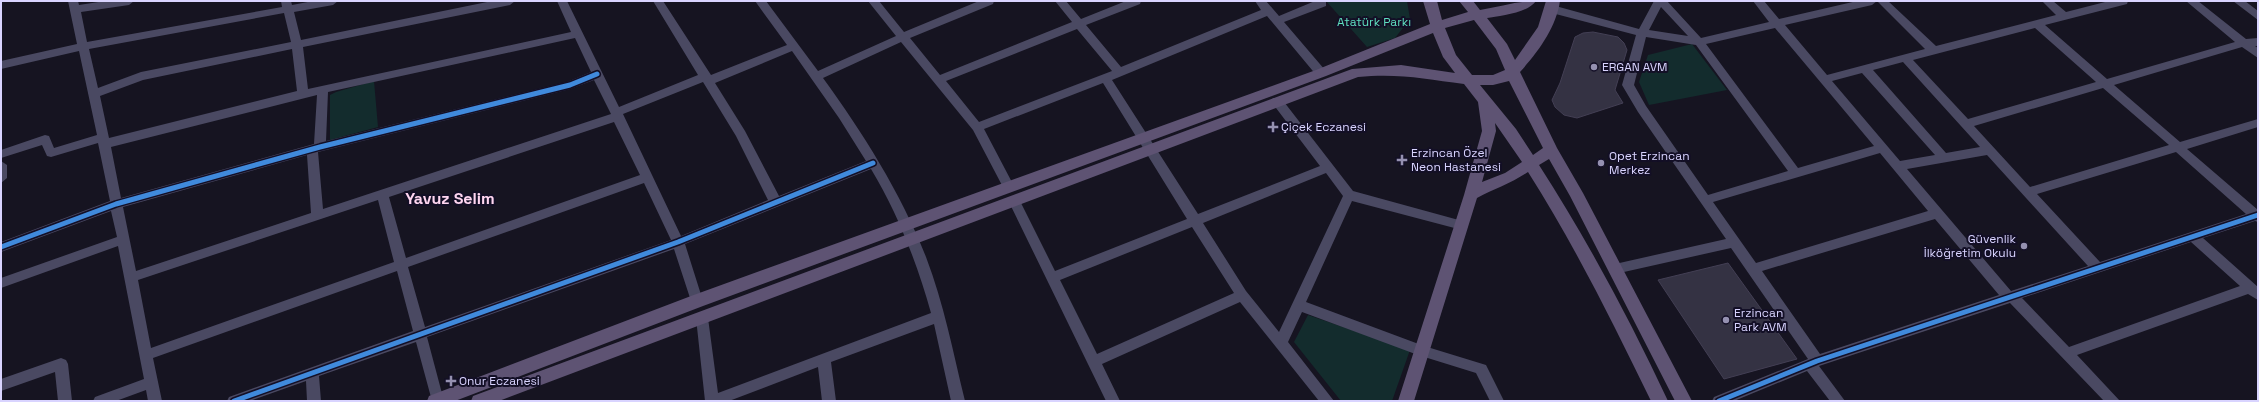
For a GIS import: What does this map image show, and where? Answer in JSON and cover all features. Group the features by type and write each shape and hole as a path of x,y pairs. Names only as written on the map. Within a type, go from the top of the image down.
{"main road":[{"path":"1430,1 1437,26 1450,57 1511,133 1562,213 1607,294 1660,401"},
{"path":"1466,1 1502,47 1551,150 1684,401"},
{"path":"479,401 913,240 1012,194 1437,26 1478,15 1512,9 1529,1"},
{"path":"1144,143 1277,101 1357,72 1381,69 1414,71 1467,79 1488,80 1503,78 1513,72 1546,27 1552,5"},
{"path":"1406,401 1471,195 1488,131 1485,101"},
{"path":"1471,195 1494,182 1510,177 1532,164 1551,150"},
{"path":"436,400 906,224 1012,194"}],"street":[{"path":"128,1 74,5 104,141 122,240 132,277 155,401"},
{"path":"2,69 84,46 287,5 333,1"},
{"path":"94,94 141,76 510,1"},
{"path":"562,1 618,114 678,242 697,302"},
{"path":"658,1 741,134 777,203"},
{"path":"760,1 817,76 873,163 906,224 939,316 958,401"},
{"path":"873,1 977,127 1012,194 1051,278 1112,401"},
{"path":"817,76 902,37 989,1"},
{"path":"1060,1 1119,72"},
{"path":"938,80 1136,1"},
{"path":"1260,1 1321,73"},
{"path":"1276,20 1322,3 1320,1"},
{"path":"1796,174 1699,42 1660,1 1642,33 1628,85 1642,109 1734,242 1838,401"},
{"path":"1758,1 2011,297 2113,401"},
{"path":"1552,5 1642,33 1699,42 1872,1"},
{"path":"1882,1 1933,50"},
{"path":"2047,1 2063,16"},
{"path":"1825,79 2123,1"},
{"path":"2191,1 2258,54"},
{"path":"2238,1 2258,16"},
{"path":"287,5 297,44 303,94"},
{"path":"977,127 1105,78 1268,11"},
{"path":"2036,23 2107,83 2176,146 2257,216"},
{"path":"1,154 45,139 51,153 303,94 578,34"},
{"path":"1965,124 2244,43 2258,42"},
{"path":"132,277 618,114 707,78 794,46"},
{"path":"1906,58 2098,268"},
{"path":"1864,68 1943,157"},
{"path":"1,247 116,204 316,148 570,84 597,74"},
{"path":"1105,78 1144,143 1242,295 1327,401"},
{"path":"317,216 316,148 323,90"},
{"path":"1277,101 1349,195 1462,224"},
{"path":"2028,192 2176,146 2258,123"},
{"path":"1705,200 1883,148"},
{"path":"1899,166 1989,150"},
{"path":"234,401 678,242 873,163"},
{"path":"1,165 1,178"},
{"path":"1051,278 1327,168"},
{"path":"147,355 647,177"},
{"path":"382,194 422,334 436,400"},
{"path":"1281,343 1349,195"},
{"path":"1752,269 1938,213"},
{"path":"1719,401 1813,363 2257,216"},
{"path":"2067,353 2254,292 2193,237"},
{"path":"1,283 122,240"},
{"path":"1615,269 1734,242"},
{"path":"1093,362 1242,295"},
{"path":"1299,305 1423,351 1481,369 1497,401"},
{"path":"702,318 712,401 939,316"},
{"path":"824,360 829,401"},
{"path":"1,385 61,364 65,401"},
{"path":"312,374 314,401"},
{"path":"100,401 151,382"}],"green space":[{"name":"Atatürk Parkı","path":"1326,1 1407,1 1410,19 1395,38 1367,47"},
{"path":"1692,44 1727,90 1649,105 1639,82 1648,55"},
{"path":"374,81 378,127 330,140 330,95"},
{"path":"1308,315 1410,350 1392,401 1341,401 1294,342"}],"building":[{"name":"ERGAN AVM","path":"1593,32 1618,37 1624,43 1627,50 1615,90 1623,103 1577,118 1564,115 1555,107 1552,100 1560,83 1575,37 1583,33"},
{"name":"Erzincan Park AVM","path":"1728,263 1797,359 1724,379 1658,280"}],"cycle path":[{"path":"1,247 116,204 320,147 570,85 597,74"},
{"path":"234,401 678,242 873,163"},
{"path":"1719,401 1817,361 2258,215"}],"place":[{"name":"ERGAN AVM","path":"1594,67"},
{"name":"Çiçek Eczanesi","path":"1273,127"},
{"name":"Erzincan Özel Neon Hastanesi","path":"1402,160"},
{"name":"Opet Erzincan Merkez","path":"1601,163"},
{"name":"Güvenlik İlköğretim Okulu","path":"2024,246"},
{"name":"Erzincan Park AVM","path":"1726,320"},
{"name":"Onur Eczanesi","path":"451,381"}],"district":[{"name":"Yavuz Selim","path":"450,198"}]}
